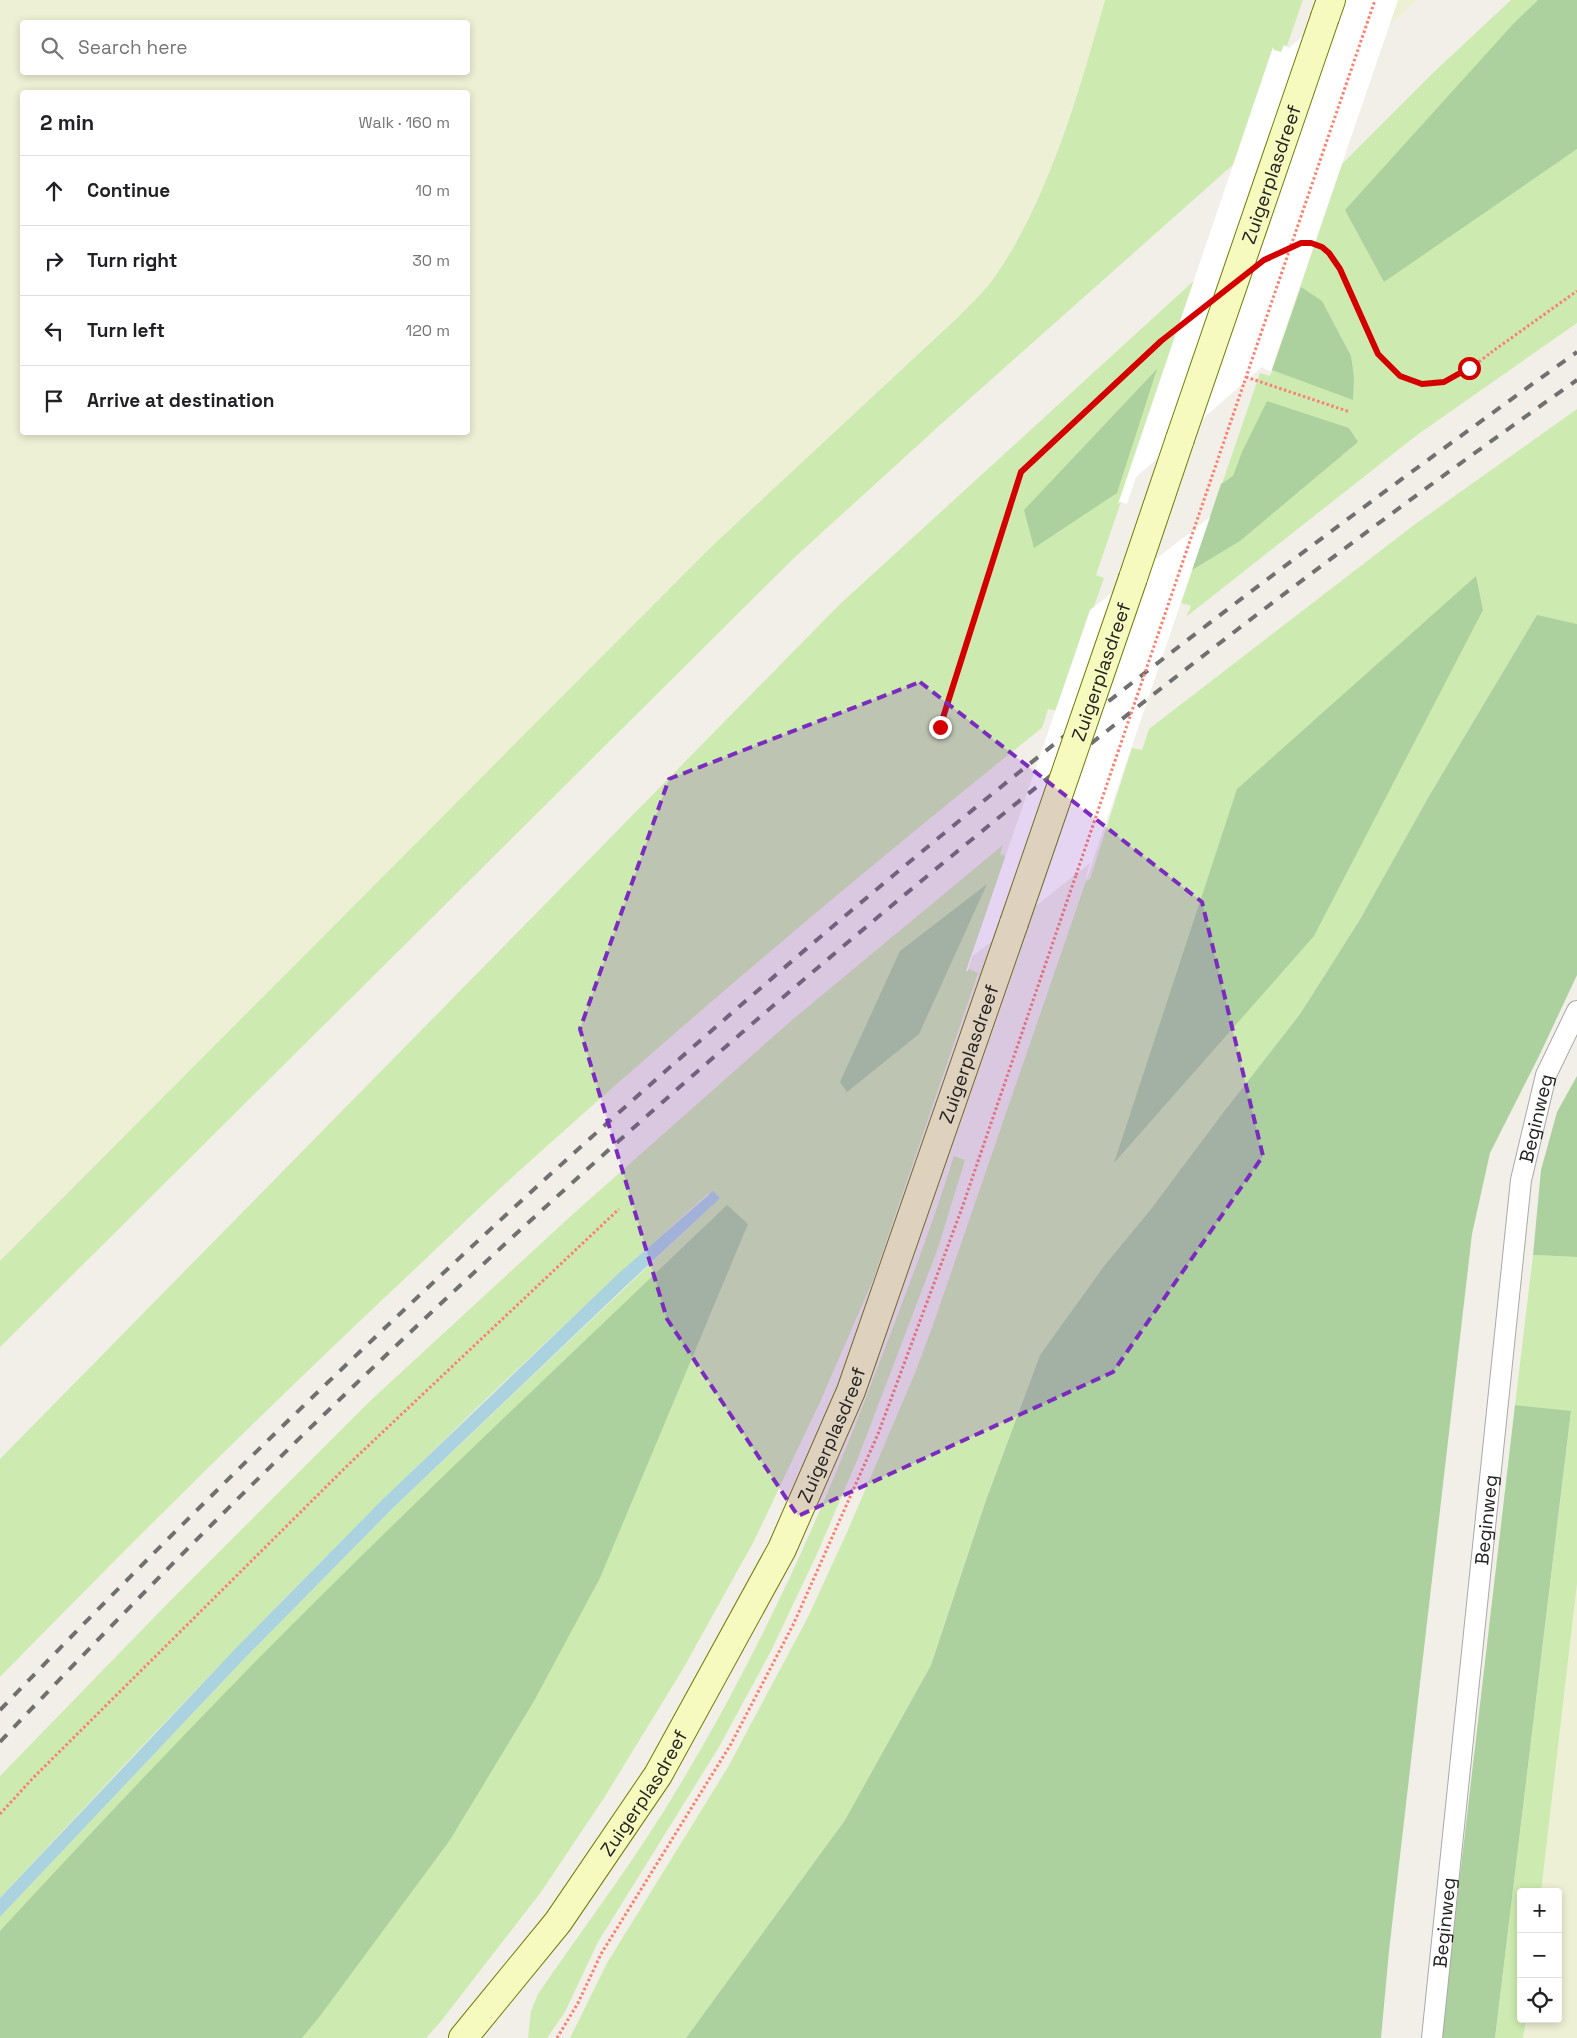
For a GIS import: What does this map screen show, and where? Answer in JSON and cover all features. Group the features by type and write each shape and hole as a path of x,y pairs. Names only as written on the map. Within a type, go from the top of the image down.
{"main road":[{"name":"Zuigerplasdreef","path":"464,2038 558,1922 658,1775 782,1549 851,1391 1328,9"}],"lane":[{"name":"Beginweg","path":"1432,2038 1521,1180 1546,1075 1577,1011"}],"path":[{"path":"1076,875 1375,0"},
{"path":"1271,256 1301,243 1311,243 1322,247 1329,253 1340,269 1378,354 1400,376 1422,384 1444,382 1469,368 1577,291"},
{"path":"940,727 1021,472 1161,341 1191,318"},
{"path":"1246,377 1350,412"},
{"path":"0,1814 33,1778 351,1462 619,1209"}],"highlighted area":[{"path":"920,682 1202,902 1263,1156 1113,1372 798,1516 667,1319 580,1029 669,779"}],"green space":[{"path":"0,0 1105,0 1089,58 1054,160 1020,236 996,276 978,297 711,547 0,1261"},
{"path":"1105,0 1303,0 1283,57 1236,162 939,426 794,558 0,1347 0,1261 711,547 958,317 988,286 1015,245 1047,178 1074,106"},
{"path":"1397,0 1417,0 1389,26"},
{"path":"1511,0 1577,0 1577,323 1417,435 1186,617 1191,606 1181,603 1260,373 1270,376 1342,164 1435,71"},
{"path":"1538,0 1577,0 1577,149 1384,282 1345,210 1514,23"},
{"path":"1198,277 1096,575 1104,578 1057,711 1048,709 1042,728 782,942 654,1051 512,1178 248,1429 0,1677 0,1459 839,605"},
{"path":"1301,287 1322,301 1351,356 1354,377 1353,400 1272,370"},
{"path":"1157,369 1117,493 1034,548 1024,510"},
{"path":"1267,401 1349,428 1358,442 1240,541 1192,570 1221,484 1233,476 1242,452"},
{"path":"1577,409 1577,624 1537,616 1429,796 1359,921 1300,1014 1151,1209 1104,1266 1040,1355 986,1500 931,1665 845,1820 686,2038 570,2038 607,1963 728,1767 808,1617 848,1530 915,1373 933,1325 1086,881 1090,879 1132,748 1142,750 1149,729 1414,525"},
{"path":"1476,576 1483,610 1314,936 1114,1163 1237,789"},
{"path":"1537,615 1577,624 1577,975 1490,1153 1472,1234 1389,1951 1381,2038 686,2038 845,1820 931,1665 986,1500 1040,1355 1104,1266 1151,1209 1300,1014 1359,921 1429,796"},
{"path":"1003,845 1000,854 1008,857 969,969 978,973 873,1280 820,1402 754,1541 683,1669 604,1798 541,1892 442,2020 426,2038 0,2038 0,1917 245,1658 393,1508 720,1198 708,1194 524,1363 434,1450 258,1626 0,1898 0,1776 169,1602 369,1402 573,1214 792,1020"},
{"path":"987,884 919,1034 847,1092 840,1082 900,951"},
{"path":"1577,1076 1577,1257 1533,1255 1541,1170 1557,1112"},
{"path":"954,1156 965,1160 938,1248 858,1458 817,1554 771,1651 719,1747 598,1942 565,2012 547,2038 528,2038 531,2011 538,1994 630,1863 681,1783 758,1643 804,1547 865,1400 923,1248"},
{"path":"727,1205 748,1224 600,1578 534,1701 450,1840 302,2038 0,2038 0,1931 94,1830 310,1606"},
{"path":"1533,1255 1577,1257 1577,1584 1541,1888 1517,1888 1517,2023 1525,2023 1523,2038 1495,2038 1571,1412 1515,1405"},
{"path":"1515,1405 1571,1411 1495,2038 1441,2038"},
{"path":"1577,1584 1577,2038 1523,2038 1525,2023 1562,2023 1562,1888 1541,1888"}],"water":[{"path":"713,1191 720,1198 393,1508 245,1658 0,1917 0,1898 236,1648 383,1499 619,1273"}],"pier":[{"path":"1345,0 1398,0 1270,374 1270,371 1263,368 1263,366 1136,477 1127,504 1120,502 1118,504 1273,47 1274,50 1281,52 1284,45 1289,48"},
{"path":"1210,517 1087,878 1090,863 973,956 968,971 966,971 1090,610"}],"railway":[{"path":"0,1710 107,1600 325,1385 549,1176 778,973 978,806 1146,672 1403,478 1577,352"},
{"path":"0,1742 181,1555 368,1373 559,1195 755,1022 955,853 1159,690 1366,532 1577,380"}],"route":[{"path":"940,727 1021,472 1161,341 1264,260 1284,249 1301,243 1311,243 1322,247 1329,253 1340,269 1378,354 1400,376 1422,384 1444,382 1469,368"}]}
